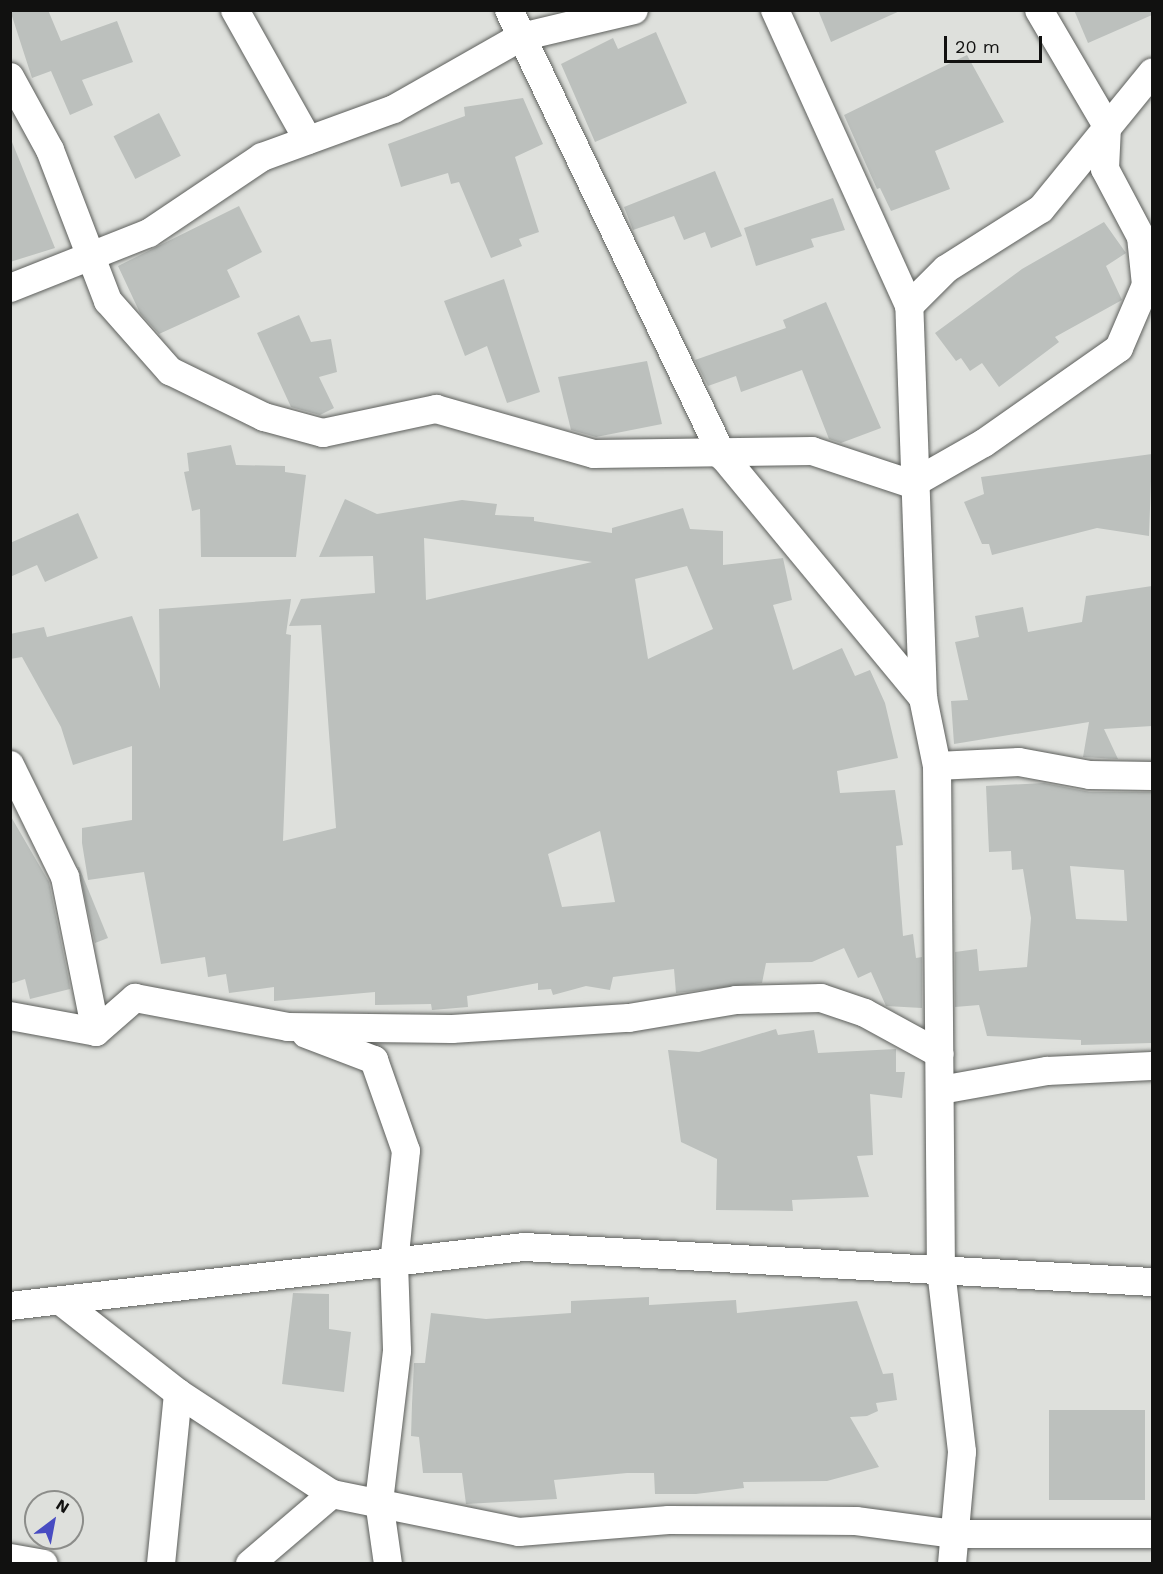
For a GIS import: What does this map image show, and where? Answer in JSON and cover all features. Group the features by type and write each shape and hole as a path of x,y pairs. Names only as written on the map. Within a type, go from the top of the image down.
{"street":[{"path":"235,10 308,140"},
{"path":"509,10 520,38 723,456 923,698"},
{"path":"10,288 148,233 262,157 394,109 520,38 634,10"},
{"path":"774,10 909,306 912,484 923,610 923,698 937,766 941,1270 962,1452 952,1563"},
{"path":"10,78 50,150 88,256 108,302 170,371 264,417 324,433 436,410 594,454 723,456 812,451 912,484 984,443 1119,348 1146,285 1141,237 1105,170 1107,126 1039,10"},
{"path":"909,306 946,269 1041,209 1152,73"},
{"path":"937,766 1019,762 1090,775 1152,776"},
{"path":"10,765 65,877 96,1032"},
{"path":"96,1032 135,998 288,1027 452,1029 629,1018 736,1000 821,998 865,1013 940,1054"},
{"path":"10,1016 96,1032"},
{"path":"288,1027 374,1060 406,1151 394,1263 397,1351 379,1501 388,1563"},
{"path":"941,1090 1047,1071 1152,1066"},
{"path":"10,1306 62,1302 524,1247 1152,1282"},
{"path":"62,1302 178,1393 332,1494 379,1501 519,1532 669,1520 856,1521 955,1534 1152,1534"},
{"path":"161,1563 178,1393"},
{"path":"250,1563 332,1494"},
{"path":"10,1558 43,1563"}],"building":[{"path":"10,10 48,10 61,41 117,21 133,62 82,80 93,105 70,115 51,71 32,78"},
{"path":"818,10 902,10 831,42"},
{"path":"1074,10 1152,10 1152,15 1088,43"},
{"path":"656,32 687,103 595,142 561,64 613,38 618,49"},
{"path":"967,55 1004,122 935,151 950,189 891,211 880,188 877,189 844,115"},
{"path":"523,98 543,144 515,157 539,232 519,239 522,246 491,258 459,182 451,184 448,173 401,187 388,144 465,116 464,107"},
{"path":"159,113 181,156 135,179 114,136"},
{"path":"10,137 55,248 10,262"},
{"path":"715,171 742,236 711,248 705,232 684,240 674,216 633,230 624,207"},
{"path":"833,198 845,230 811,239 814,247 756,266 744,228"},
{"path":"239,206 262,252 227,270 240,297 159,334 140,313 118,266"},
{"path":"1104,222 1126,253 1106,266 1122,300 1055,337 1059,342 999,387 982,363 970,371 961,358 956,361 935,333 1022,269"},
{"path":"504,279 540,392 507,403 487,346 465,356 444,301"},
{"path":"826,302 881,428 841,443 829,439 802,370 741,392 736,376 708,386 695,360 786,328 783,320"},
{"path":"299,315 311,342 331,339 337,372 319,377 334,408 320,415 291,407 257,333"},
{"path":"647,361 662,424 596,437 571,430 558,377"},
{"path":"231,445 236,465 285,466 285,472 306,475 296,557 201,557 200,509 192,511 184,472 189,471 187,453"},
{"path":"1152,454 1149,536 1097,528 992,555 989,544 982,544 964,502 984,494 981,477"},
{"path":"345,499 377,514 462,500 497,504 495,515 534,517 534,521 612,533 612,528 683,508 690,529 723,531 723,565 783,558 792,600 773,605 793,670 842,648 855,676 870,670 885,703 898,758 837,771 840,793 895,790 903,845 896,846 903,936 913,934 916,958 922,957 922,1008 886,1006 871,972 858,978 844,948 812,962 766,963 762,983 676,993 674,969 613,977 610,990 586,986 553,995 551,989 538,990 538,983 467,996 468,1007 432,1010 431,1004 375,1005 375,992 274,1001 274,987 229,993 226,974 208,977 205,957 161,964 144,872 88,880 82,843 82,828 132,820 132,746 73,765 61,727 22,657 10,659 10,634 44,627 47,637 132,616 160,689 159,609 291,599 286,634 291,635 283,841 336,828 321,625 289,626 301,599 375,593 373,556 319,557","holes":["424,538 592,562 426,600","687,566 713,629 648,659 635,579","600,831 615,902 562,907 548,854"]},
{"path":"78,513 98,558 45,582 37,565 10,577 10,543"},
{"path":"1152,586 1152,726 1104,729 1118,759 1083,757 1089,722 954,744 951,701 968,700 955,642 979,637 975,616 1023,607 1028,632 1082,622 1086,596"},
{"path":"1044,783 1090,792 1152,792 1152,1043 1081,1045 1081,1040 987,1036 979,1005 955,1007 955,952 977,949 979,971 1027,967 1031,918 1023,869 1012,870 1011,851 989,852 986,786","holes":["1070,866 1124,870 1127,921 1076,919"]},
{"path":"10,815 49,882 70,989 30,999 25,979 10,984"},
{"path":"78,867 108,938 95,943"},
{"path":"776,1029 778,1035 814,1030 818,1053 896,1049 896,1072 905,1072 902,1098 870,1094 873,1155 857,1156 869,1197 792,1200 793,1211 716,1210 717,1159 681,1142 668,1050 699,1052"},
{"path":"293,1293 329,1294 329,1329 351,1332 344,1392 282,1384"},
{"path":"649,1297 649,1305 736,1300 737,1313 857,1301 883,1374 893,1373 897,1400 876,1403 878,1411 867,1416 850,1417 879,1467 827,1481 743,1482 744,1488 696,1494 655,1494 654,1473 627,1473 554,1480 557,1499 466,1504 462,1473 423,1473 419,1437 411,1436 414,1363 425,1363 431,1313 486,1319 571,1313 571,1301"},
{"path":"1049,1410 1145,1410 1145,1500 1049,1500"}]}
